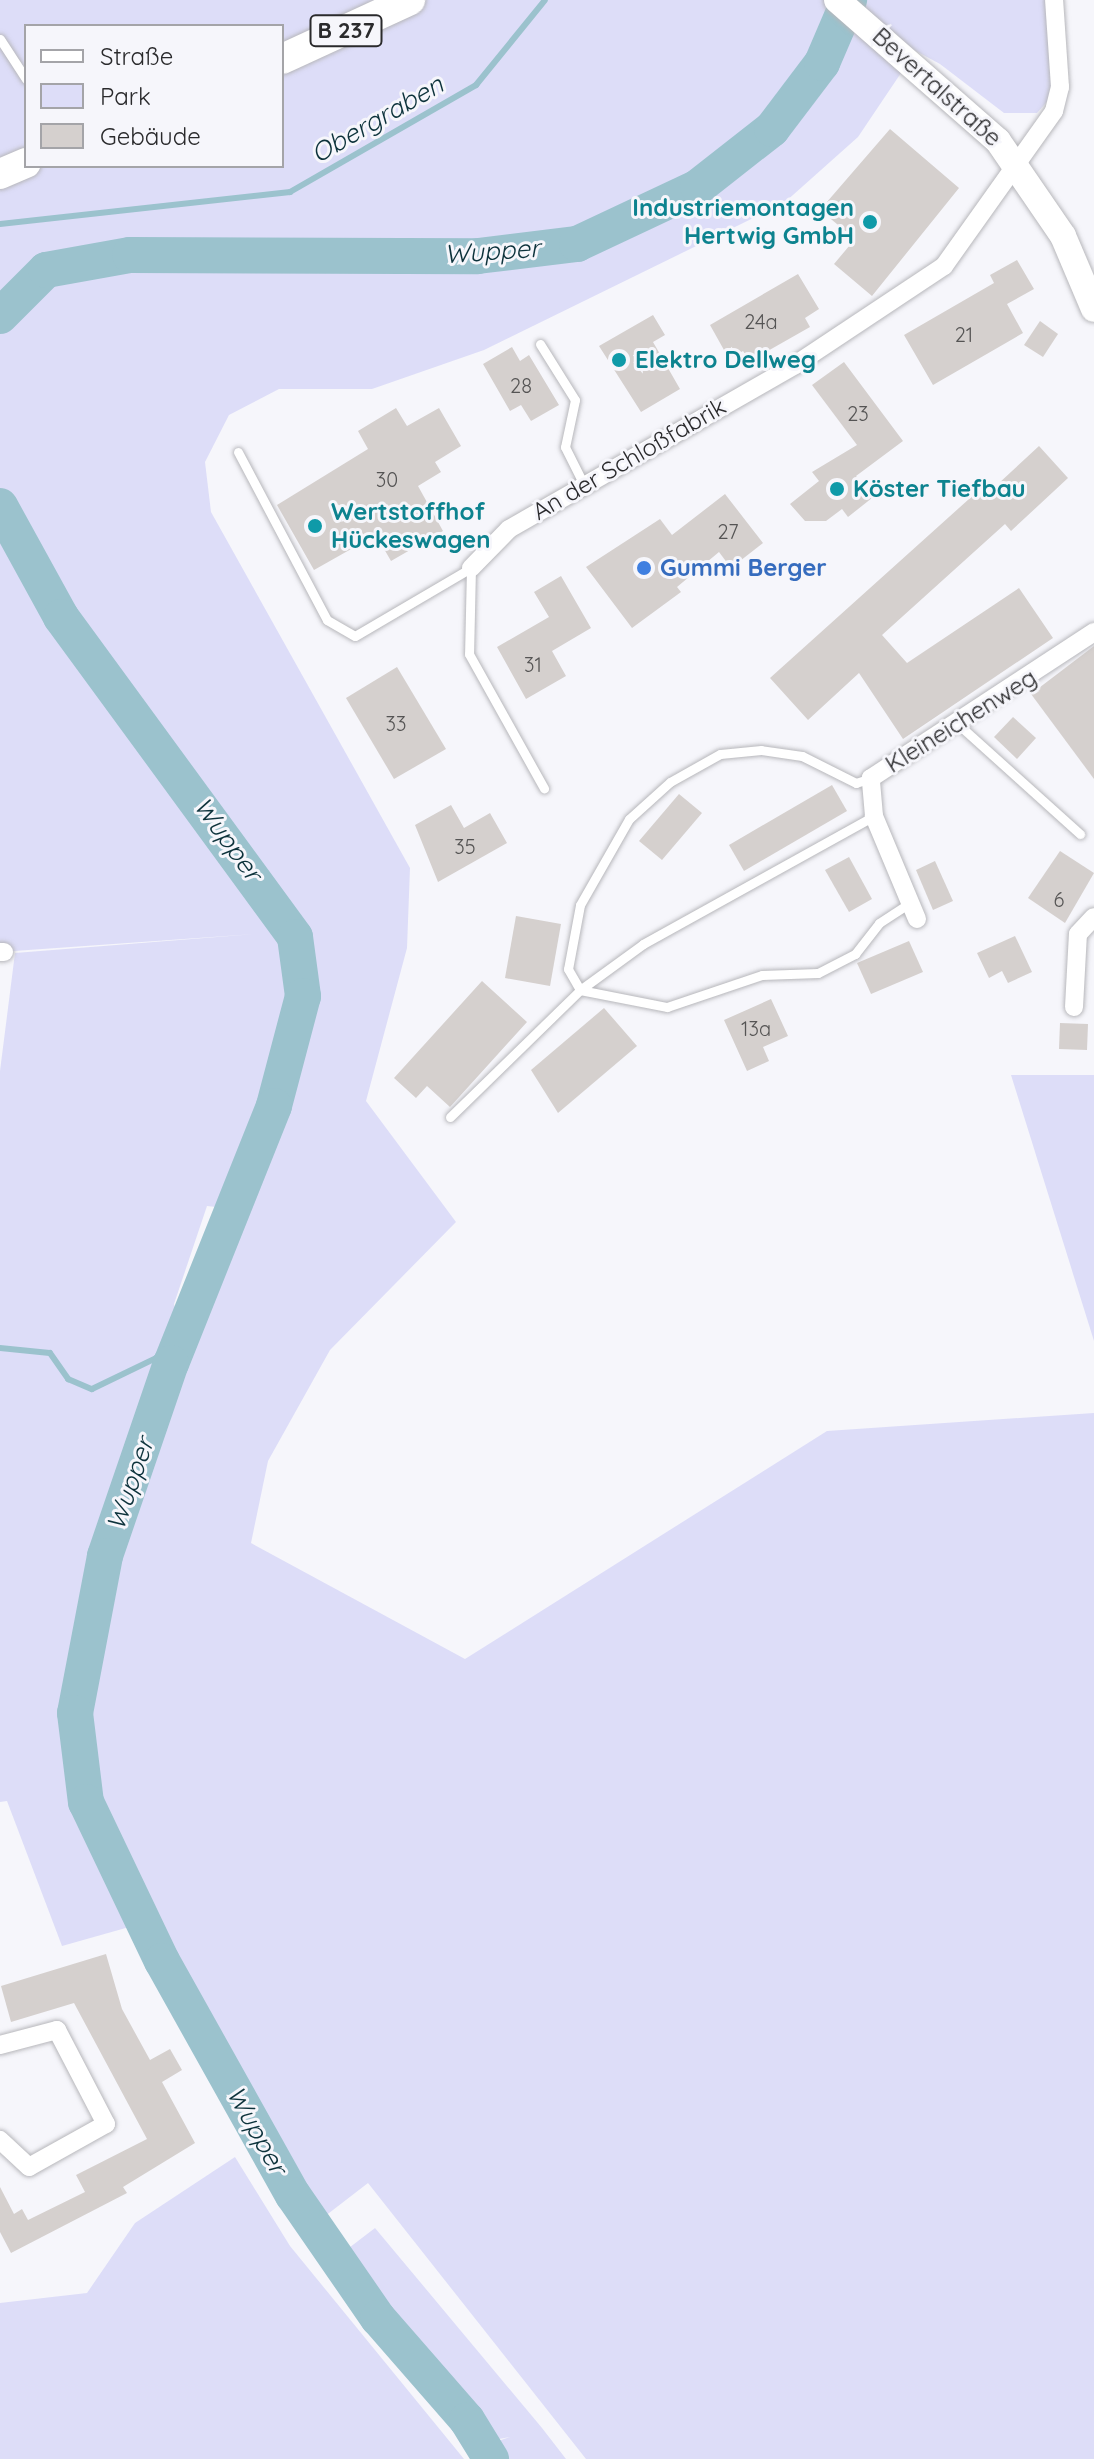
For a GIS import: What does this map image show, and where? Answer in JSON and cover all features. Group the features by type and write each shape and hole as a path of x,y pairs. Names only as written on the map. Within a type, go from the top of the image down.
{"main road":[{"name":"B 237","path":"284,58 410,0"},
{"path":"0,174 24,164"}],"street":[{"name":"Bevertalstraße","path":"837,0 965,106 1013,160 1063,236 1094,309"},
{"name":"An der Schloßfabrik","path":"471,568 509,529 928,279 958,250 1013,160 1047,125 1058,99 1054,0"},
{"name":"Kleineichenweg","path":"913,911 874,816 871,778 959,725 1094,632"},
{"path":"1074,1007 1078,934 1094,917"},
{"path":"0,2045 57,2030 106,2124 29,2167 0,2140"}],"lane":[{"path":"0,39 24,76"},
{"path":"540,344 575,400 565,447 584,485"},
{"path":"238,452 327,620 355,636 471,568"},
{"path":"471,568 469,654 544,788"},
{"path":"959,725 1080,834"},
{"path":"871,778 856,783 802,756 761,750 720,754 670,782 629,819 570,927 568,969 580,990 667,1007 762,975 829,971 913,911"},
{"path":"450,1117 580,990 643,944 874,816"}],"green space":[{"path":"0,0 1054,0 1060,87 1037,113 1004,113 940,64 875,29 903,70 858,137 784,203 484,350 372,389 279,389 229,415 205,462 211,512 410,868 407,948 366,1101 456,1222 330,1350 268,1461 251,1543 465,1659 827,1431 1094,1413 1094,2459 586,2459 368,2183 320,2220 193,2011 154,1920 62,1946 7,1801 0,1802 0,1071 15,953 255,934 0,952 0,188 37,168 284,168 284,24 24,24 24,164 0,170","holes":["207,1206 225,1208 156,1458 123,1546 184,1341 174,1304"]},
{"path":"1011,1075 1094,1075 1094,1341"},
{"path":"235,2157 290,2246 464,2459 0,2459 0,2303 87,2293 135,2223"},
{"path":"375,2228 566,2459 506,2459 498,2441 510,2437 499,2439 341,2254"}],"building":[{"path":"890,129 959,188 872,296 834,264 855,239 820,210"},
{"path":"1017,260 1034,289 1007,304 1023,333 933,385 904,335 994,283 990,275"},
{"path":"798,274 819,309 805,318 810,327 750,361 743,351 729,359 710,325"},
{"name":"Elektro Dellweg","path":"653,315 665,335 653,342 680,389 641,412 599,346"},
{"path":"1040,321 1058,334 1043,357 1024,345"},
{"path":"512,347 520,361 529,355 559,405 531,421 521,405 510,411 483,364"},
{"path":"844,362 903,441 856,476 872,498 848,517 842,509 826,521 805,521 790,504 819,481 812,472 857,445 812,385"},
{"path":"396,408 407,426 439,408 461,446 435,462 441,472 418,486 443,531 391,561 376,535 314,570 277,505 368,449 358,431"},
{"path":"1039,446 1068,478 1011,531 1005,524 882,635 907,663 1019,588 1053,638 903,739 859,673 808,720 770,678 979,490 985,496"},
{"path":"725,494 763,543 731,568 719,552 677,587 681,592 632,628 586,567 660,519 672,535"},
{"path":"561,576 591,628 552,651 566,676 526,699 497,647 549,617 534,592"},
{"path":"1094,646 1094,779 1031,694"},
{"path":"397,667 446,749 394,779 346,698"},
{"path":"1013,717 1036,738 1017,759 994,737"},
{"path":"832,785 847,811 744,871 729,845"},
{"path":"679,794 702,813 662,860 639,841"},
{"path":"451,805 464,828 490,813 507,843 438,882 415,825"},
{"path":"1060,851 1094,873 1065,923 1028,898"},
{"path":"849,857 872,899 849,912 825,870"},
{"path":"935,861 953,901 933,910 916,870"},
{"path":"516,916 561,924 550,986 505,978"},
{"path":"1015,936 1032,972 1008,983 1002,971 989,978 977,953"},
{"path":"909,941 923,972 871,994 857,963"},
{"path":"482,981 527,1022 450,1107 427,1086 416,1098 394,1078"},
{"path":"771,999 788,1036 763,1047 769,1061 747,1071 724,1020"},
{"path":"604,1008 637,1046 558,1113 531,1070"},
{"path":"1060,1023 1088,1024 1087,1050 1059,1049"},
{"path":"106,1954 122,2009 150,2060 170,2049 182,2070 162,2082 195,2143 123,2187 127,2193 11,2253 0,2232 0,2187 14,2214 22,2209 28,2220 85,2192 76,2175 147,2139 74,2003 11,2022 1,1986"}],"waterway":[{"name":"Obergraben","path":"0,224 290,192 476,85 545,0"},
{"name":"Wupper","path":"0,316 46,270 130,255 478,256 577,244 698,187 772,129 822,63 849,0"},
{"path":"0,297 16,302"},
{"name":"Wupper","path":"0,506 61,617 295,937 303,996 274,1106 171,1363 105,1556 75,1713 86,1802 162,1961 293,2195 378,2318 467,2420 491,2459"},
{"path":"0,1348 50,1353 68,1379 92,1389 156,1358 171,1363"}],"place":[{"name":"Industriemontagen Hertwig GmbH","path":"870,222"},
{"name":"Elektro Dellweg","path":"619,360"},
{"name":"Köster Tiefbau","path":"837,489"},
{"name":"Wertstoffhof Hückeswagen","path":"315,526"},
{"name":"Gummi Berger","path":"644,568"}]}
